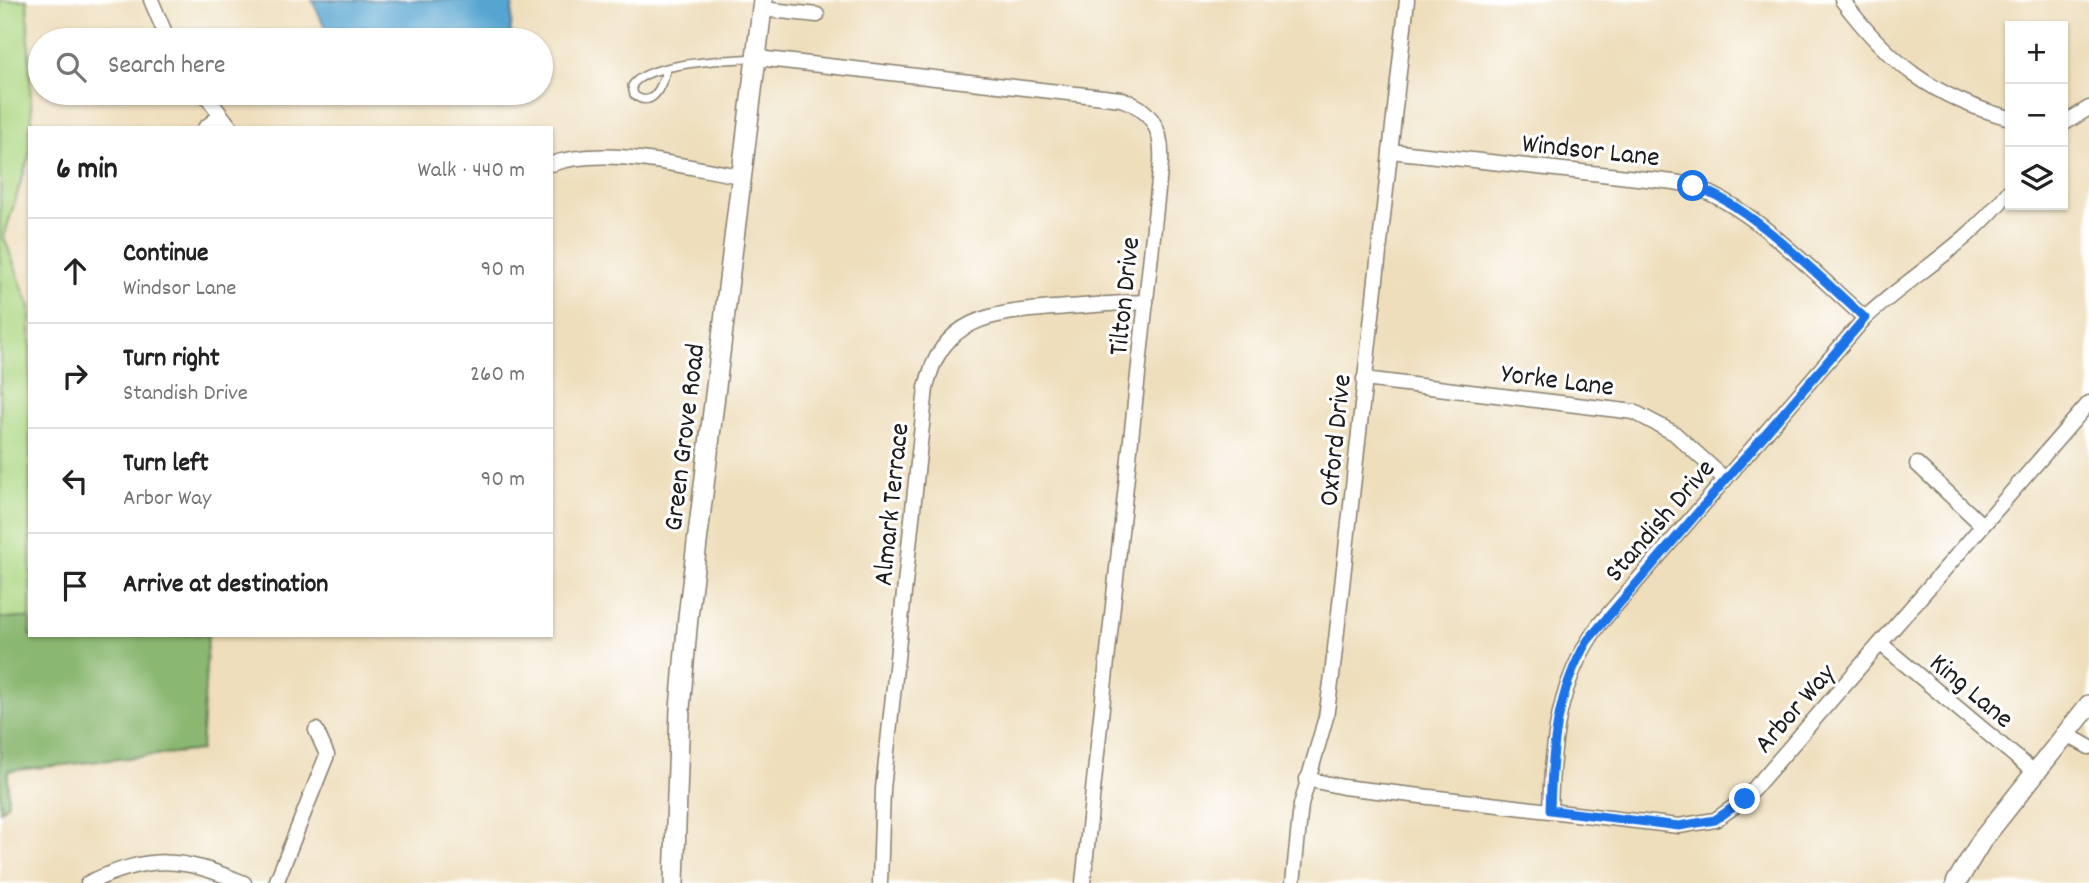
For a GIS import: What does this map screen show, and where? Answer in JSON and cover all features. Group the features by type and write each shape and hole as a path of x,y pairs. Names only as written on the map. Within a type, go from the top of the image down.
{"street":[{"path":"151,0 163,28"},
{"name":"Oxford Drive","path":"1293,883 1300,805 1326,717 1407,0"},
{"path":"1842,0 1871,39 1914,76 1975,109 2005,117"},
{"path":"763,4 817,15"},
{"name":"Green Grove Road","path":"674,883 680,709 688,617 763,4"},
{"name":"Tilton Drive","path":"757,58 1121,99 1134,103 1154,121 1162,146 1083,883"},
{"path":"212,105 229,126"},
{"path":"2068,121 2089,108"},
{"path":"208,126 220,116"},
{"name":"Windsor Lane","path":"1390,151 1685,184 1705,189 1743,212 1865,318"},
{"path":"553,164 579,157 606,156 741,176"},
{"name":"Standish Drive","path":"1550,810 1558,714 1566,684 1578,656 1599,625 1865,318 1894,292 1967,238 2005,196"},
{"name":"Almark Terrace","path":"880,883 884,775 926,388 936,356 962,328 992,315 1146,302"},
{"name":"Yorke Lane","path":"1364,379 1634,412 1674,433 1725,478"},
{"name":"Arbor Way","path":"1307,779 1343,787 1679,826 1715,820 1745,799 2089,403"},
{"path":"1916,464 1982,525"},
{"name":"King Lane","path":"1881,644 2034,772"},
{"path":"1956,883 1968,861 2034,772 2089,705"},
{"path":"276,883 327,754 316,730"},
{"path":"2066,734 2089,747"},
{"path":"88,883 122,868 160,861 213,870 244,883"}],"lane":[{"path":"667,69 661,89 654,97 645,100 634,95 632,86 635,81 667,69 757,58"}],"green space":[{"path":"0,0 27,0 28,105 31,105 32,126 28,126 28,159 4,237 28,303 28,618 0,618"},
{"path":"0,618 28,618 28,637 208,637 201,750 8,771 8,803 0,811"}],"water":[{"path":"312,0 513,0 511,28 325,28"}],"route":[{"path":"1693,186 1732,203 1865,318 1588,640 1566,684 1558,714 1550,810 1679,826 1698,825 1715,820 1745,799"}]}
